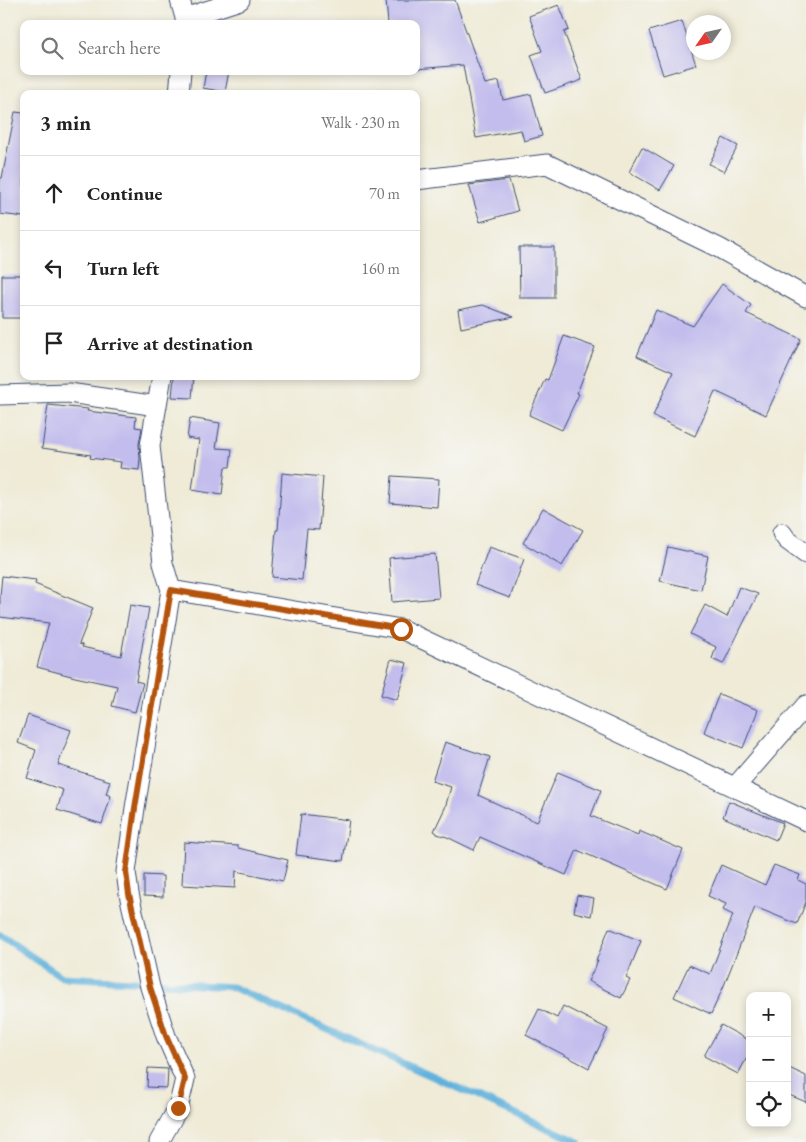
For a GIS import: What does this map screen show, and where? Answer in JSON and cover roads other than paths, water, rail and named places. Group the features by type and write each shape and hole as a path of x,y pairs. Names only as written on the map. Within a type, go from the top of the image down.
{"street":[{"path":"180,0 185,20"},
{"path":"188,20 240,0"},
{"path":"179,90 181,75"},
{"path":"420,180 547,164 719,248 806,297"},
{"path":"159,1142 178,1108 185,1079 166,1036 150,987 129,894 126,872 171,590 163,563 150,446 161,380"},
{"path":"0,395 69,392 157,406"},
{"path":"782,533 787,540 806,554"},
{"path":"171,590 401,629 806,821"},
{"path":"735,788 806,705"}],"waterway":[{"path":"0,935 62,977 232,987 579,1142"}]}
